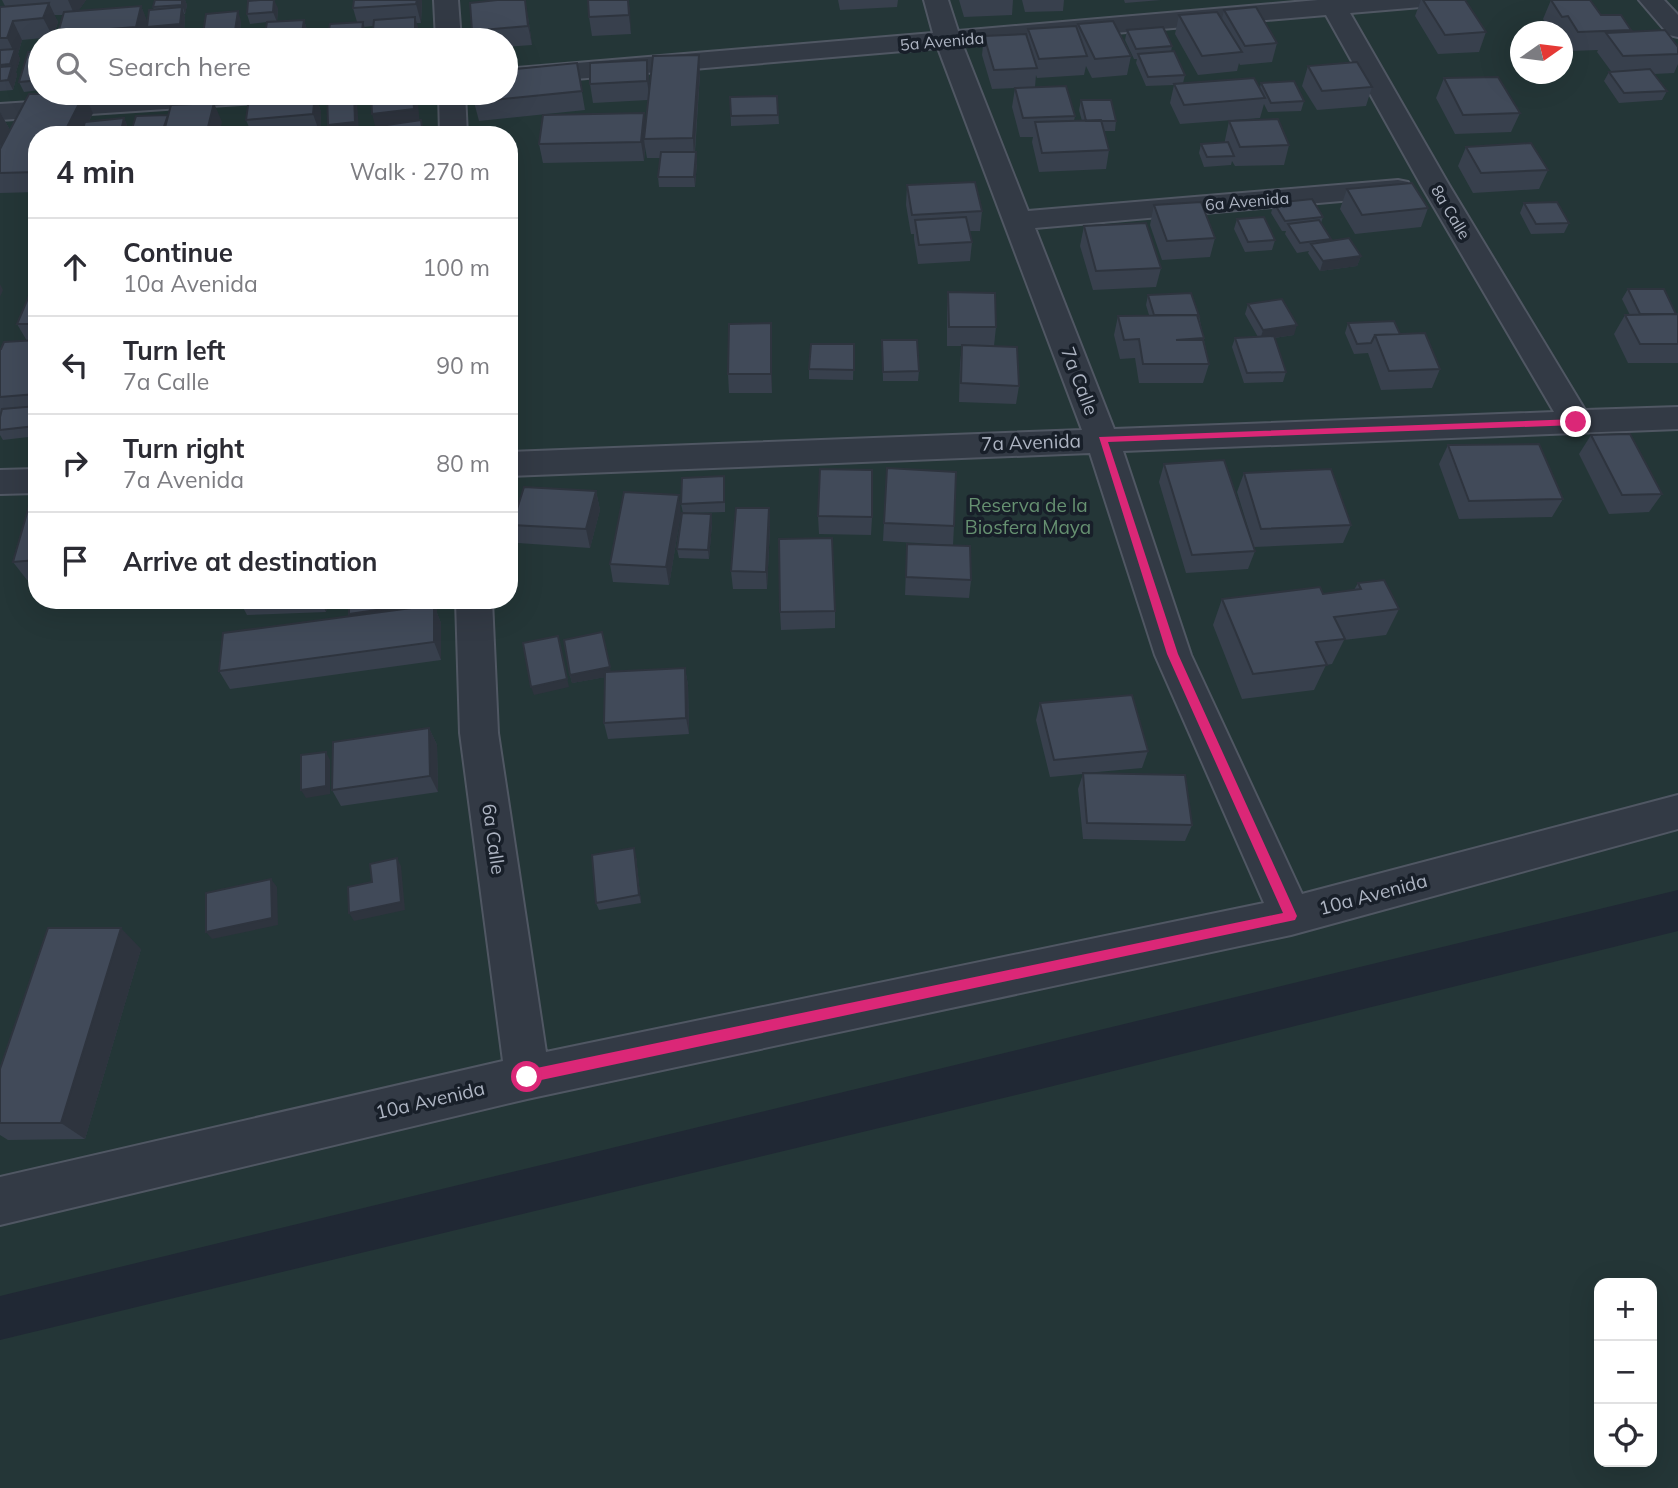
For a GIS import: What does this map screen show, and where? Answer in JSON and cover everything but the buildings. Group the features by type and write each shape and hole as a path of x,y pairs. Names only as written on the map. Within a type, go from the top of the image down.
{"street":[{"path":"446,0 448,28"},
{"name":"7a Calle","path":"936,0 948,41 1102,439 1173,654 1291,916"},
{"name":"5a Avenida","path":"518,76 948,41 1333,4 1421,0"},
{"path":"1651,0 1678,30"},
{"name":"8a Calle","path":"1333,4 1435,185 1576,422"},
{"path":"0,112 105,105"},
{"path":"453,105 454,126"},
{"name":"6a Avenida","path":"1018,221 1435,185"},
{"name":"7a Avenida","path":"518,464 1678,418"},
{"path":"0,482 28,481"},
{"name":"6a Calle","path":"474,609 479,733 527,1077"},
{"name":"10a Avenida","path":"0,1201 527,1077 1291,916 1678,812"}],"green space":[{"name":"Reserva de la Biosfera Maya","path":"0,0 1678,0 1678,890 0,1296"},
{"path":"1678,931 1678,1488 0,1488 0,1340 1041,1089"}],"route":[{"path":"527,1077 1291,916 1173,654 1102,439 1576,422"}]}
